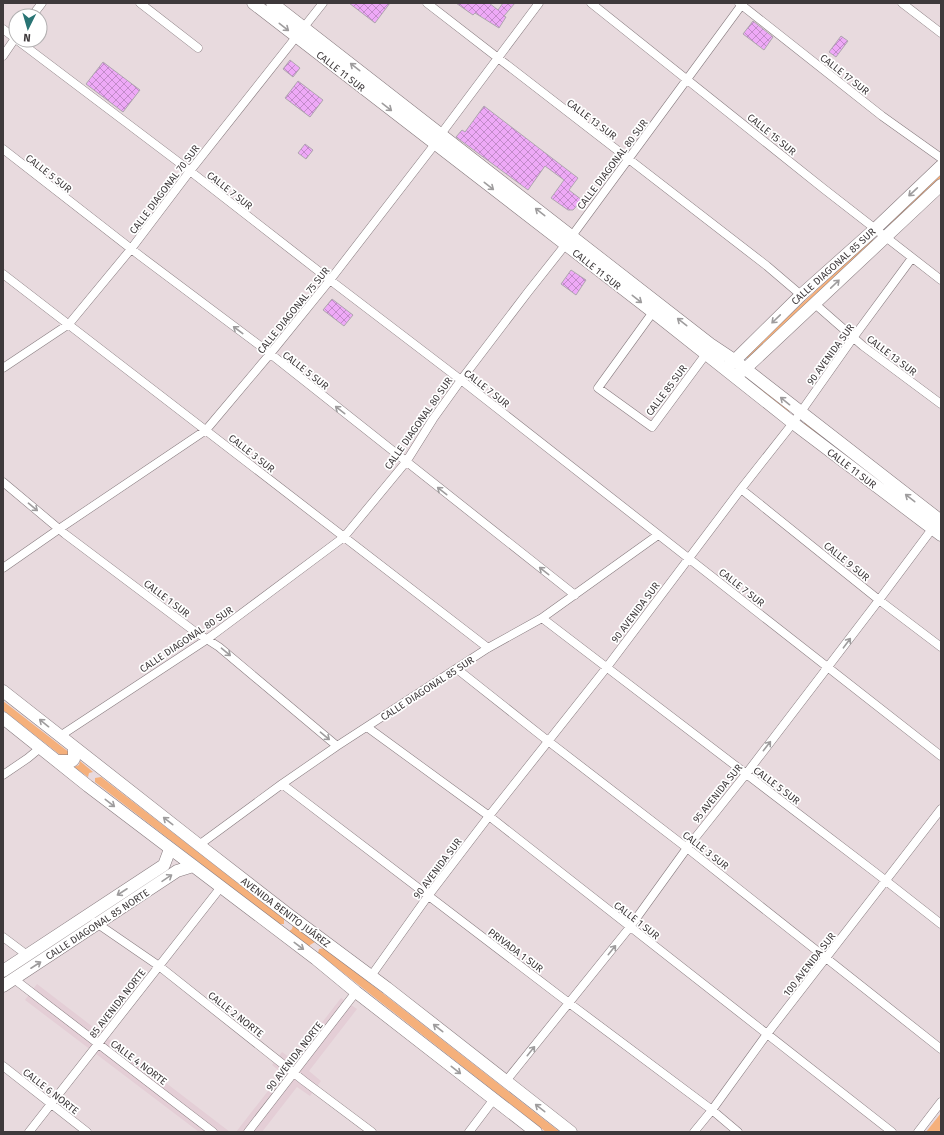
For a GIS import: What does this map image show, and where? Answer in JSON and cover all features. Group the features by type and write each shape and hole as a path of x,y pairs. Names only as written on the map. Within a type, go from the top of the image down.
{"main road":[{"name":"CALLE 11 SUR","path":"253,3 300,32 569,240 710,344 731,369 793,423 939,524"},
{"name":"CALLE 11 SUR","path":"272,3 300,32"},
{"name":"CALLE DIAGONAL 85 SUR","path":"731,369 801,295 875,229 941,166"},
{"name":"CALLE DIAGONAL 85 SUR","path":"745,369 941,185"},
{"name":"CALLE 11 SUR","path":"569,240 652,312 706,354 731,369 745,369 939,524"},
{"name":"AVENIDA BENITO JUÁREZ","path":"3,691 104,772 506,1081 570,1132"},
{"name":"AVENIDA BENITO JUÁREZ","path":"3,718 88,786 316,959 356,992 536,1132"},
{"path":"57,761 72,761 74,759 74,747"},
{"path":"88,786 93,775 104,772"},
{"name":"CALLE DIAGONAL 85 NORTE","path":"3,971 164,865 170,849"},
{"name":"CALLE DIAGONAL 85 NORTE","path":"3,986 177,871 193,866"},
{"path":"275,928 286,928 288,925 289,915"},
{"path":"316,959 315,948 317,945 329,945"}],"street":[{"path":"140,3 198,48"},
{"name":"CALLE DIAGONAL 70 SUR","path":"3,368 69,324 131,249 190,171 323,3"},
{"name":"CALLE 13 SUR","path":"426,3 767,266 801,295"},
{"name":"CALLE DIAGONAL 75 SUR","path":"3,568 59,528 206,430 330,280 438,139 539,3"},
{"name":"CALLE 15 SUR","path":"591,3 941,280"},
{"path":"902,3 941,33"},
{"name":"CALLE DIAGONAL 80 SUR","path":"60,736 206,640 344,537 406,462 433,419 461,380 569,240 741,4"},
{"name":"CALLE 17 SUR","path":"741,4 882,116 941,158"},
{"path":"3,56 9,48"},
{"name":"CALLE 7 SUR","path":"28,48 461,380 941,756"},
{"name":"CALLE 5 SUR","path":"3,149 131,249 270,354 575,595"},
{"name":"90 AVENIDA SUR","path":"370,976 428,896 489,816 607,667 741,489 793,423 912,258"},
{"name":"CALLE 3 SUR","path":"3,274 488,648"},
{"name":"CALLE 13 SUR","path":"814,304 853,338 941,404"},
{"name":"CALLE 85 SUR","path":"652,312 598,388 652,426 706,354"},
{"name":"CALLE 1 SUR","path":"3,482 59,528 206,640 219,647 337,746"},
{"name":"CALLE 9 SUR","path":"741,489 941,648"},
{"name":"95 AVENIDA SUR","path":"506,1081 630,927 687,848 939,524"},
{"name":"CALLE DIAGONAL 85 SUR","path":"199,845 337,746 488,648 542,618 658,535"},
{"name":"CALLE 5 SUR","path":"542,618 941,924"},
{"name":"CALLE 3 SUR","path":"457,669 687,848 941,1049"},
{"name":"CALLE 1 SUR","path":"367,727 489,816 892,1132"},
{"path":"3,774 28,758 40,748"},
{"name":"PRIVADA 1 SUR","path":"282,784 712,1110 738,1132"},
{"name":"100 AVENIDA SUR","path":"694,1132 712,1110 767,1034 941,809"},
{"name":"85 AVENIDA NORTE","path":"30,1132 221,887"},
{"name":"CALLE 2 NORTE","path":"86,916 159,966 372,1132"},
{"path":"3,937 27,955"},
{"name":"CALLE 4 NORTE","path":"14,979 213,1132"},
{"name":"90 AVENIDA NORTE","path":"248,1132 356,992"},
{"name":"CALLE 6 NORTE","path":"3,1066 87,1132"},
{"path":"469,1132 494,1099"},
{"path":"918,1132 941,1102"}],"shaded area":[{"path":"941,174 941,179 891,226 886,225"},
{"path":"871,239 874,241 749,358 746,358 747,355"},
{"path":"744,375 790,411 789,412 743,377"},
{"path":"805,422 929,518 803,424"},
{"path":"3,701 70,753 69,755 64,758 3,710"},
{"path":"80,761 93,772 89,773 88,777 74,767 79,765"},
{"path":"101,777 284,919 284,924 279,924 95,782 95,778"},
{"path":"293,925 315,942 310,945 309,948 288,932 292,929"},
{"path":"325,948 560,1132 546,1132 318,953 319,949"},
{"path":"37,984 230,1132 199,1132 25,1000"},
{"path":"341,998 357,1009 309,1071 321,1081 310,1096 297,1087 262,1132 236,1132 282,1073 272,1065 282,1052 293,1060"},
{"path":"941,1113 941,1132 926,1132"}],"building":[{"path":"349,3 390,3 375,23"},
{"path":"456,3 489,3 498,10 503,3 515,3 504,16 506,17 499,28 475,13 473,15"},
{"path":"753,21 773,37 764,50 743,34"},
{"path":"841,36 848,41 836,57 829,52"},
{"path":"290,60 300,68 293,77 283,69"},
{"path":"103,62 140,90 123,112 86,84"},
{"path":"298,81 323,100 310,117 285,98"},
{"path":"484,106 578,178 569,190 582,200 573,210 568,210 551,198 564,180 545,166 528,190 456,137 462,130 465,132"},
{"path":"305,144 313,150 306,159 298,153"},
{"path":"571,270 586,280 576,295 561,284"},
{"path":"332,299 353,315 344,326 323,310"}]}
